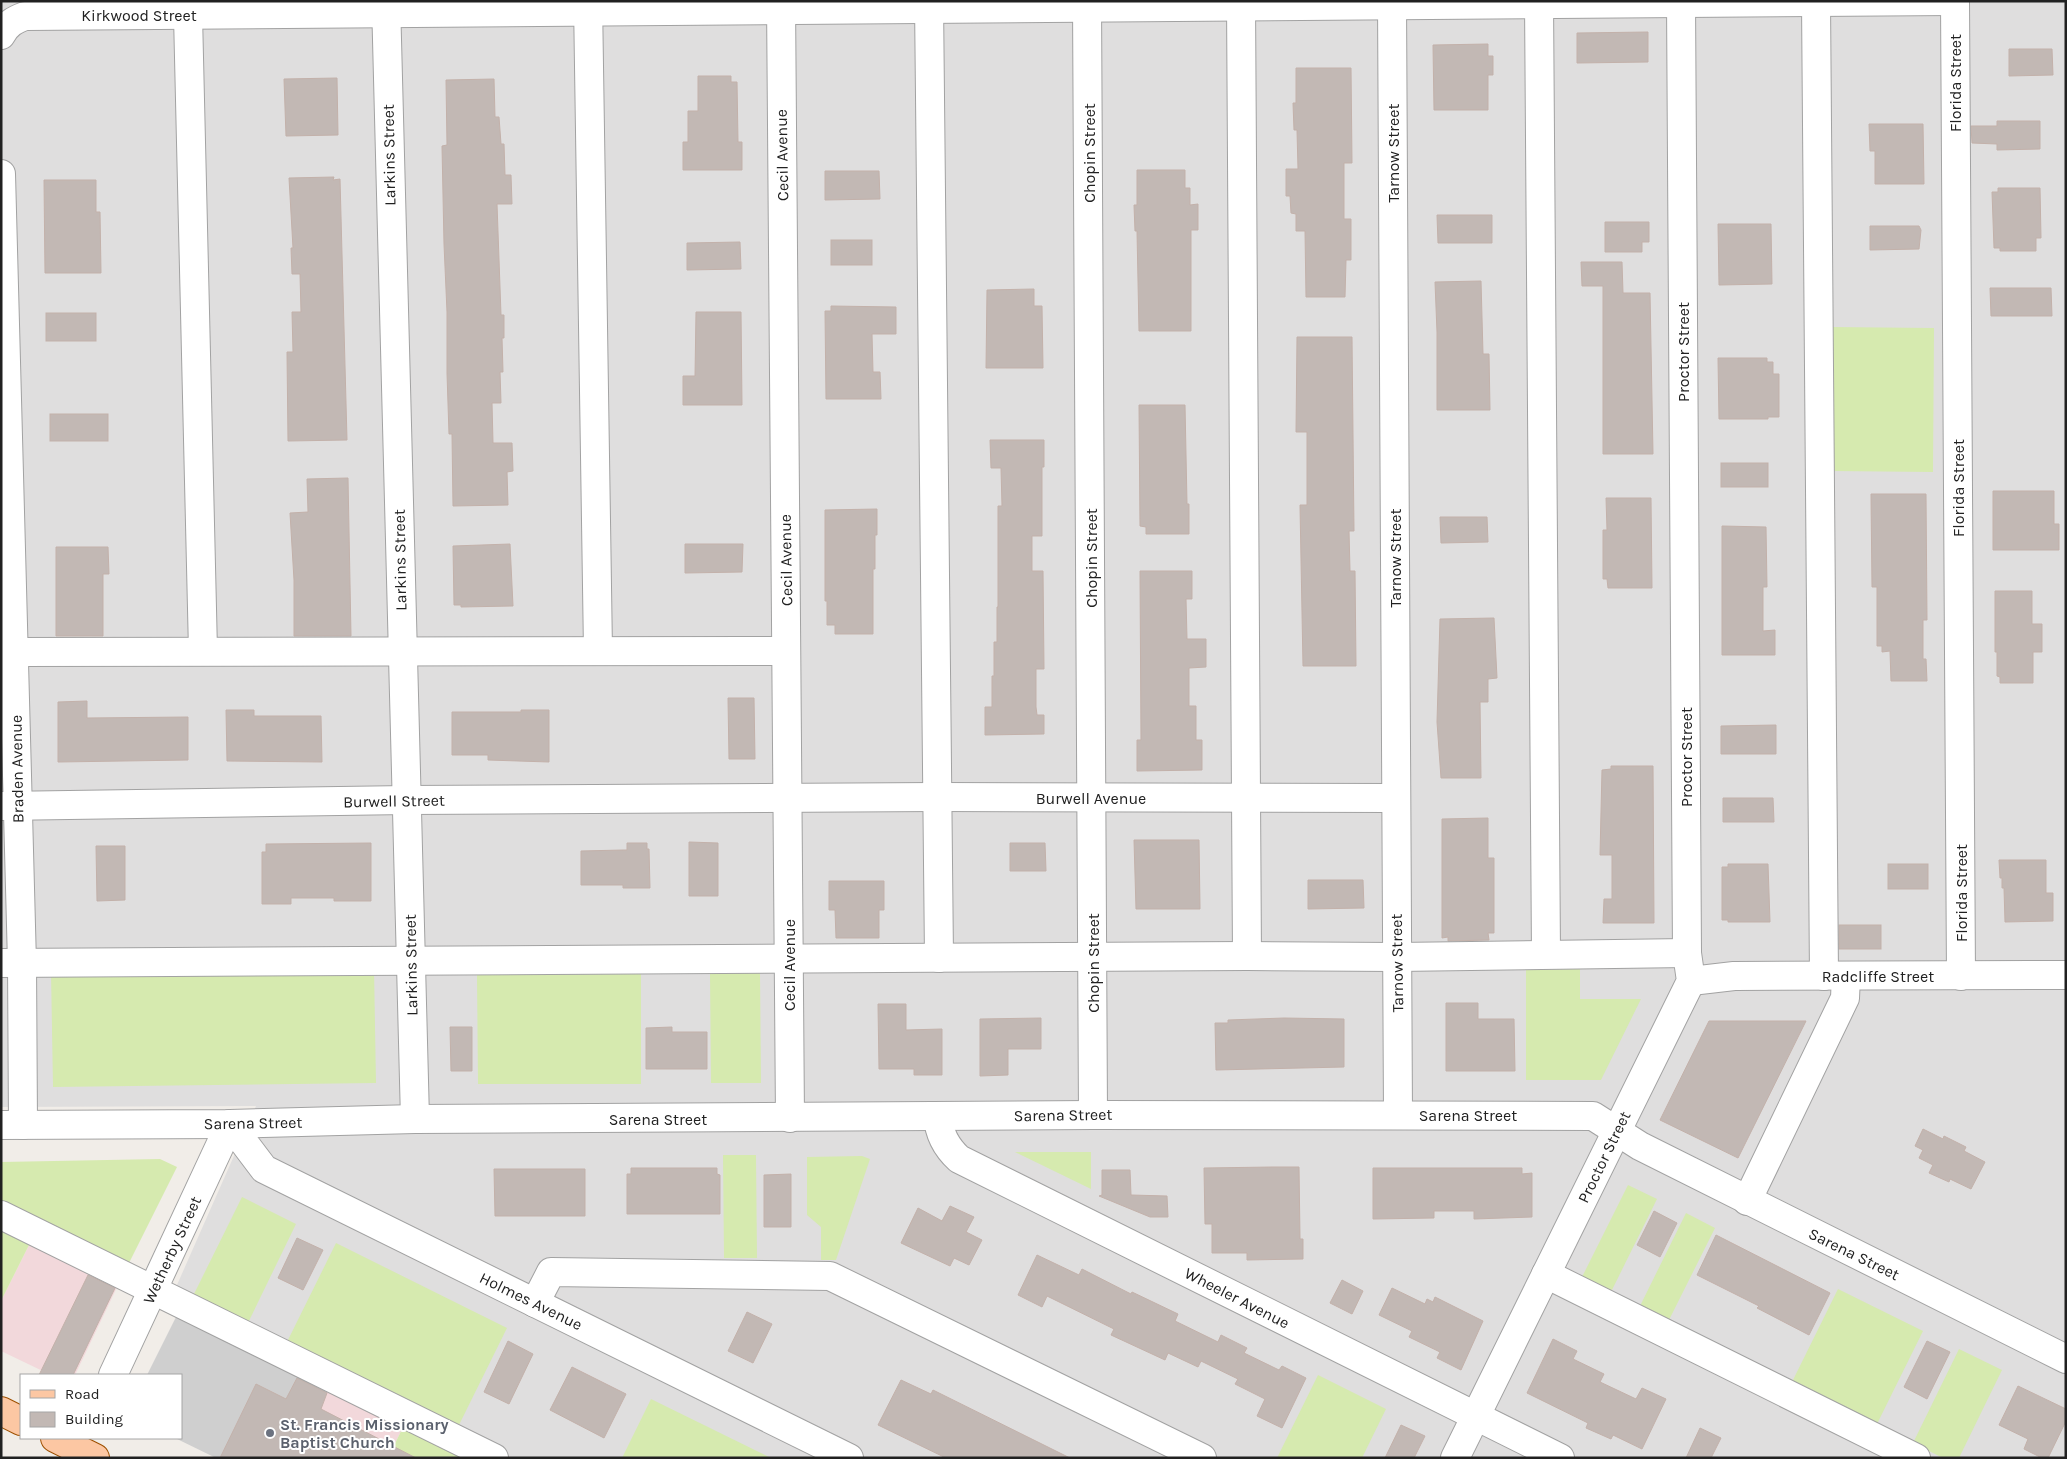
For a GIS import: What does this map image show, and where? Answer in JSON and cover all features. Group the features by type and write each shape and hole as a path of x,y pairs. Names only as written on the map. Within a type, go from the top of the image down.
{"main road":[{"path":"1,1412 20,1421"},
{"path":"57,1439 84,1451"}],"street":[{"name":"Kirkwood Street","path":"4,30 16,19 25,16 188,15 386,8 1954,1"},
{"name":"Florida Street","path":"1954,1 1962,976"},
{"name":"Proctor Street","path":"1455,1458 1691,981 1687,953 1681,2"},
{"path":"1747,1201 1845,998 1835,976 1820,2"},
{"name":"Tarnow Street","path":"1392,3 1398,1114"},
{"path":"1539,3 1546,954"},
{"name":"Chopin Street","path":"1088,4 1094,957 1093,1115"},
{"path":"1241,4 1247,956"},
{"name":"Cecil Avenue","path":"781,5 790,1118"},
{"path":"929,5 939,958"},
{"path":"588,6 598,651"},
{"name":"Larkins Street","path":"386,8 415,1119"},
{"path":"188,15 203,651"},
{"name":"Braden Avenue","path":"1,174 12,963 12,1125"},
{"path":"8,652 786,651"},
{"name":"Burwell Avenue","path":"787,799 937,797 1396,798"},
{"name":"Burwell Street","path":"10,806 407,800 787,799"},
{"path":"12,963 1247,956 1397,957 1687,953"},
{"name":"Radcliffe Street","path":"1691,981 1734,976 2066,975"},
{"name":"Sarena Street","path":"12,1125 230,1124 415,1119 1093,1115 1398,1114 1593,1116 1640,1146 1747,1201 2066,1359"},
{"name":"Wheeler Avenue","path":"938,1116 939,1129 944,1141 950,1151 959,1159 1560,1458"},
{"name":"Wetherby Street","path":"113,1374 230,1124"},
{"name":"Holmes Avenue","path":"230,1124 264,1169 849,1458"},
{"path":"1,1215 494,1458"},
{"path":"535,1303 551,1272 830,1276 1202,1458"},
{"path":"1546,1274 1916,1458"}],"shaded area":[{"path":"1,1 2066,1 2066,1458 476,1458 173,1294 256,1106 1,1107"},
{"path":"33,1237 120,1281 75,1374 49,1374 1,1351 1,1301"},
{"path":"179,1311 329,1385 293,1458 216,1458 177,1439 182,1439 182,1374 148,1374"},
{"path":"329,1385 405,1423 388,1458 293,1458"}],"green space":[{"path":"1830,327 1934,328 1933,472 1830,471"},
{"path":"374,968 376,1083 53,1087 51,972"},
{"path":"1580,969 1580,999 1641,999 1601,1080 1526,1080 1526,970"},
{"path":"710,972 760,972 761,1083 711,1083"},
{"path":"641,974 641,1084 478,1084 477,975"},
{"path":"1015,1152 1091,1152 1091,1189"},
{"path":"723,1155 756,1155 757,1258 724,1258"},
{"path":"862,1156 870,1159 836,1260 821,1260 821,1227 807,1215 807,1157"},
{"path":"160,1159 177,1167 127,1267 1,1204 1,1162"},
{"path":"1628,1185 1657,1199 1611,1292 1582,1277"},
{"path":"242,1197 296,1224 247,1325 192,1298"},
{"path":"1686,1213 1715,1228 1669,1320 1640,1306"},
{"path":"1,1223 33,1237 1,1301"},
{"path":"336,1243 507,1328 457,1429 286,1344"},
{"path":"1838,1289 1923,1331 1877,1424 1792,1382"},
{"path":"1959,1349 2002,1370 1959,1458 1943,1458 1913,1443"},
{"path":"1318,1375 1386,1409 1362,1458 1277,1458"},
{"path":"651,1399 771,1458 622,1458"},
{"path":"405,1423 476,1458 388,1458"}],"building":[{"path":"1648,32 1648,62 1577,63 1577,33"},
{"path":"1488,44 1488,56 1493,56 1493,75 1488,75 1488,110 1434,110 1433,45"},
{"path":"2009,49 2052,49 2053,75 2009,76"},
{"path":"1296,68 1351,68 1352,163 1344,163 1344,219 1351,219 1351,260 1346,260 1345,297 1306,297 1305,231 1296,231 1296,214 1291,213 1290,196 1286,196 1286,169 1298,169 1297,130 1294,130 1293,103 1296,103"},
{"path":"698,76 731,76 731,82 737,82 738,142 742,142 742,170 683,170 683,142 688,142 688,111 698,111"},
{"path":"337,78 338,135 286,136 284,79"},
{"path":"494,79 495,117 499,117 501,144 504,144 505,175 511,175 512,204 497,204 501,315 504,315 504,338 502,338 503,372 500,372 501,403 492,403 493,443 512,443 513,471 507,472 508,505 453,506 452,434 449,434 447,373 442,146 447,145 446,80"},
{"path":"1997,121 2040,121 2040,149 1997,150 1997,144 1972,143 1971,126 1997,126"},
{"path":"1869,124 1923,124 1924,184 1875,184 1875,151 1870,151"},
{"path":"1137,170 1185,170 1185,188 1190,188 1190,205 1198,204 1198,230 1191,230 1191,331 1139,331 1137,231 1135,231 1134,205 1137,205"},
{"path":"825,171 879,171 880,199 825,200"},
{"path":"334,177 333,180 340,179 347,440 288,441 287,352 293,352 292,312 301,312 300,274 292,274 291,248 293,248 289,178"},
{"path":"44,180 96,180 96,212 100,212 101,273 45,273"},
{"path":"1998,188 2040,188 2041,238 2036,238 2036,251 2000,251 2000,248 1994,248 1992,192 1998,192"},
{"path":"1437,215 1492,215 1492,243 1438,243"},
{"path":"1605,222 1649,222 1649,242 1642,242 1642,252 1605,252"},
{"path":"1718,224 1771,224 1772,284 1719,285"},
{"path":"1870,226 1919,226 1921,230 1919,249 1870,250"},
{"path":"831,240 872,240 872,265 831,265"},
{"path":"740,242 741,269 687,270 687,243"},
{"path":"1581,262 1622,262 1623,293 1650,293 1653,454 1603,454 1603,286 1582,286"},
{"path":"1481,281 1483,354 1489,354 1490,410 1437,410 1435,282"},
{"path":"1990,288 2051,288 2052,316 1991,316"},
{"path":"1034,289 1034,306 1042,306 1043,368 986,368 987,290"},
{"path":"831,306 896,307 896,334 872,334 873,372 880,372 881,399 826,399 825,311 831,311"},
{"path":"696,312 741,312 742,405 683,405 683,376 695,376"},
{"path":"46,313 96,313 96,341 46,341"},
{"path":"1297,337 1352,337 1354,531 1349,531 1350,571 1355,571 1356,666 1303,666 1300,505 1307,505 1307,432 1296,432"},
{"path":"1718,358 1767,358 1767,362 1773,362 1773,374 1779,374 1779,417 1768,417 1768,419 1719,419"},
{"path":"1139,405 1185,405 1189,534 1146,534 1146,527 1140,526"},
{"path":"50,414 108,414 108,441 50,441"},
{"path":"990,440 1044,440 1042,536 1032,536 1032,571 1043,571 1044,669 1036,669 1036,707 1037,715 1044,715 1044,734 985,735 985,707 992,707 994,642 997,642 998,506 1002,506 1001,468 991,468"},
{"path":"1721,463 1768,463 1768,487 1721,487"},
{"path":"348,478 351,636 294,636 294,580 290,513 308,512 307,479"},
{"path":"1993,491 2054,491 2054,524 2059,524 2059,550 1993,550"},
{"path":"1871,494 1926,494 1927,620 1923,620 1923,659 1926,659 1927,681 1891,681 1890,651 1882,652 1882,646 1877,646 1877,587 1872,587"},
{"path":"1606,498 1651,498 1652,588 1608,588 1607,579 1603,579 1603,530 1607,530"},
{"path":"877,509 875,569 873,569 873,634 835,634 835,625 827,625 827,601 825,601 825,510"},
{"path":"1440,517 1487,517 1488,542 1441,543"},
{"path":"1722,526 1766,527 1767,587 1763,587 1763,631 1775,630 1775,655 1722,655"},
{"path":"510,544 513,606 461,607 461,605 454,605 453,546"},
{"path":"685,544 743,544 742,572 685,573"},
{"path":"56,547 108,547 109,574 103,574 103,636 56,636"},
{"path":"1140,571 1192,571 1192,599 1186,599 1187,639 1206,639 1206,667 1189,668 1189,706 1196,706 1196,740 1202,740 1202,770 1137,771 1137,740 1141,740"},
{"path":"1995,591 2032,591 2032,624 2042,624 2042,652 2033,652 2033,683 2000,683 2000,677 1997,676"},
{"path":"1494,618 1497,678 1488,679 1488,702 1480,702 1481,778 1441,778 1437,722 1440,619"},
{"path":"728,698 754,698 755,759 729,759"},
{"path":"87,701 87,718 188,717 188,760 58,762 58,702"},
{"path":"226,710 254,710 254,716 321,716 322,762 227,761"},
{"path":"521,710 549,710 549,762 488,760 488,755 452,755 452,712 521,712"},
{"path":"1776,725 1776,754 1721,754 1721,726"},
{"path":"1611,766 1653,766 1654,923 1603,923 1604,899 1612,899 1612,855 1600,855 1602,770 1611,769"},
{"path":"1723,798 1773,798 1774,822 1723,822"},
{"path":"1488,818 1488,858 1494,858 1494,933 1488,933 1489,940 1448,941 1448,937 1442,938 1442,819"},
{"path":"1134,840 1199,840 1200,909 1136,909"},
{"path":"689,842 718,843 718,896 689,896"},
{"path":"371,843 371,901 334,901 334,898 291,898 291,904 262,904 262,852 266,852 266,844"},
{"path":"627,843 647,843 647,849 649,849 650,888 623,888 623,885 581,885 581,851 627,850"},
{"path":"1010,843 1045,843 1046,871 1010,871"},
{"path":"96,846 125,846 125,900 97,901"},
{"path":"1999,860 2046,860 2046,893 2053,893 2053,921 2005,922 2004,888 2002,888 2002,878 2000,878"},
{"path":"1728,864 1768,864 1770,922 1728,922 1728,920 1722,920 1722,867 1728,867"},
{"path":"1888,864 1928,864 1928,889 1888,889"},
{"path":"1308,880 1363,880 1364,908 1308,909"},
{"path":"829,881 884,881 884,910 879,910 879,938 836,938 835,910 829,910"},
{"path":"1839,925 1881,925 1881,949 1839,949"},
{"path":"1446,1003 1478,1003 1478,1019 1514,1019 1515,1071 1446,1071"},
{"path":"878,1004 906,1004 906,1030 942,1029 942,1075 914,1075 914,1069 879,1069"},
{"path":"1041,1018 1041,1049 1008,1049 1008,1075 980,1076 980,1019"},
{"path":"1284,1018 1344,1019 1344,1067 1216,1070 1215,1023 1228,1023 1228,1020"},
{"path":"1709,1021 1806,1021 1738,1158 1660,1120"},
{"path":"450,1027 472,1027 472,1071 451,1071"},
{"path":"672,1027 672,1032 707,1032 707,1069 646,1069 646,1028"},
{"path":"1923,1129 1943,1139 1944,1136 1966,1147 1964,1151 1985,1162 1971,1189 1950,1179 1949,1182 1929,1173 1933,1165 1919,1158 1923,1150 1915,1146"},
{"path":"1299,1167 1300,1239 1303,1239 1303,1259 1247,1260 1247,1253 1212,1253 1212,1224 1205,1224 1204,1168"},
{"path":"631,1168 717,1168 717,1174 720,1175 720,1214 627,1214 627,1174 631,1174"},
{"path":"1373,1168 1522,1168 1522,1174 1532,1173 1532,1217 1474,1219 1474,1211 1434,1211 1434,1218 1373,1219"},
{"path":"494,1169 585,1169 585,1216 495,1216"},
{"path":"1102,1170 1130,1170 1131,1195 1167,1196 1168,1217 1150,1217 1099,1196 1102,1195"},
{"path":"791,1174 791,1227 764,1227 764,1175"},
{"path":"950,1206 974,1217 966,1232 982,1240 969,1265 954,1258 950,1266 901,1243 918,1208 942,1221"},
{"path":"1654,1211 1677,1223 1660,1257 1637,1245"},
{"path":"1716,1235 1830,1293 1809,1335 1757,1308 1759,1306 1697,1275"},
{"path":"297,1238 323,1250 303,1290 278,1278"},
{"path":"1037,1255 1079,1275 1082,1269 1131,1294 1132,1292 1178,1314 1175,1321 1218,1342 1221,1335 1247,1348 1244,1353 1279,1370 1282,1366 1306,1378 1282,1428 1257,1416 1265,1399 1235,1384 1238,1379 1201,1361 1198,1367 1168,1353 1165,1360 1111,1335 1114,1329 1047,1296 1042,1307 1018,1295"},
{"path":"88,1275 115,1288 73,1374 39,1374"},
{"path":"1342,1280 1363,1291 1352,1314 1330,1303"},
{"path":"1392,1288 1425,1304 1427,1299 1433,1302 1435,1297 1483,1321 1461,1370 1437,1358 1440,1352 1409,1337 1412,1331 1379,1315"},
{"path":"747,1312 772,1324 753,1363 728,1351"},
{"path":"1553,1339 1577,1351 1573,1359 1604,1374 1600,1382 1636,1399 1642,1388 1666,1399 1642,1449 1613,1435 1611,1439 1586,1428 1588,1423 1527,1393"},
{"path":"508,1341 533,1354 509,1404 484,1392"},
{"path":"1927,1341 1950,1352 1927,1399 1904,1387"},
{"path":"572,1367 626,1394 604,1438 550,1410"},
{"name":"St. Francis Missionary Baptist Church","path":"297,1378 327,1393 321,1409 416,1458 220,1458 256,1384 286,1399"},
{"path":"901,1380 931,1394 933,1390 1070,1458 946,1458 878,1425"},
{"path":"2018,1386 2066,1409 2066,1421 2048,1458 2042,1458 2024,1449 2028,1439 1999,1425"},
{"path":"1401,1425 1425,1436 1414,1458 1385,1458"},
{"path":"1700,1428 1721,1438 1711,1458 1686,1458"}],"place":[{"name":"St. Francis Missionary Baptist Church","path":"270,1433"}]}
